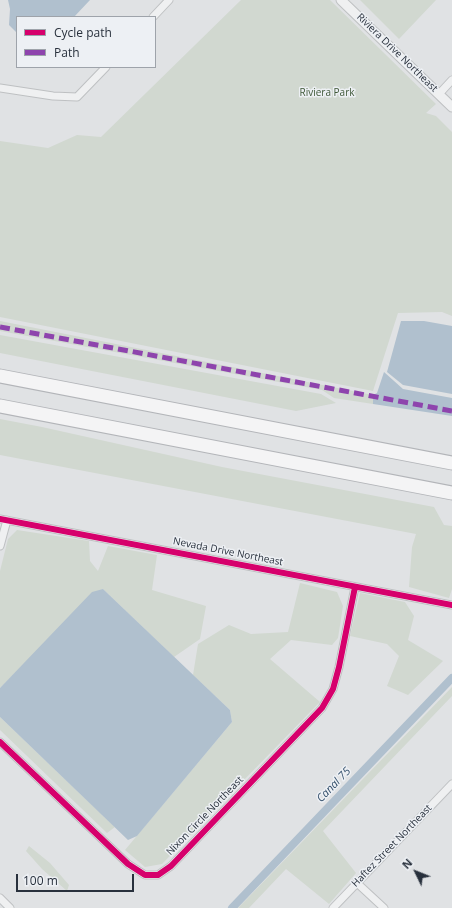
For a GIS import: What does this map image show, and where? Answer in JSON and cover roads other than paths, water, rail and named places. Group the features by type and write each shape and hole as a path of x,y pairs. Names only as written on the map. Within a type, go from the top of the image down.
{"highway":[{"path":"0,376 452,463"},
{"path":"0,406 452,493"}],"street":[{"path":"154,16 169,0"},
{"name":"Riviera Drive Northeast","path":"341,0 452,107"},
{"path":"0,88 53,96 77,97 105,68"},
{"path":"439,94 452,80"},
{"path":"0,546 4,520"},
{"name":"Nevada Drive Northeast","path":"4,520 452,605"},
{"name":"Nixon Circle Northeast","path":"0,742 128,864 144,875 158,874 171,866 322,708 333,689 339,667 355,587"},
{"name":"Haftez Street Northeast","path":"333,908 452,784"},
{"path":"357,883 384,908"},
{"path":"0,898 10,908"}],"water":[{"path":"8,0 90,0 75,16 16,16 16,32 9,25 10,9"},
{"path":"401,321 424,321 452,326 452,394 403,385 387,372"},
{"path":"384,372 403,389 452,398 452,416 373,404 373,395 377,393"},
{"path":"103,589 230,710 232,722 137,836 128,840 0,717 0,688 92,592"}],"waterway":[{"name":"Canal 75","path":"232,908 452,678"}],"park label":[{"name":"Riviera Park","path":"327,93"}]}
